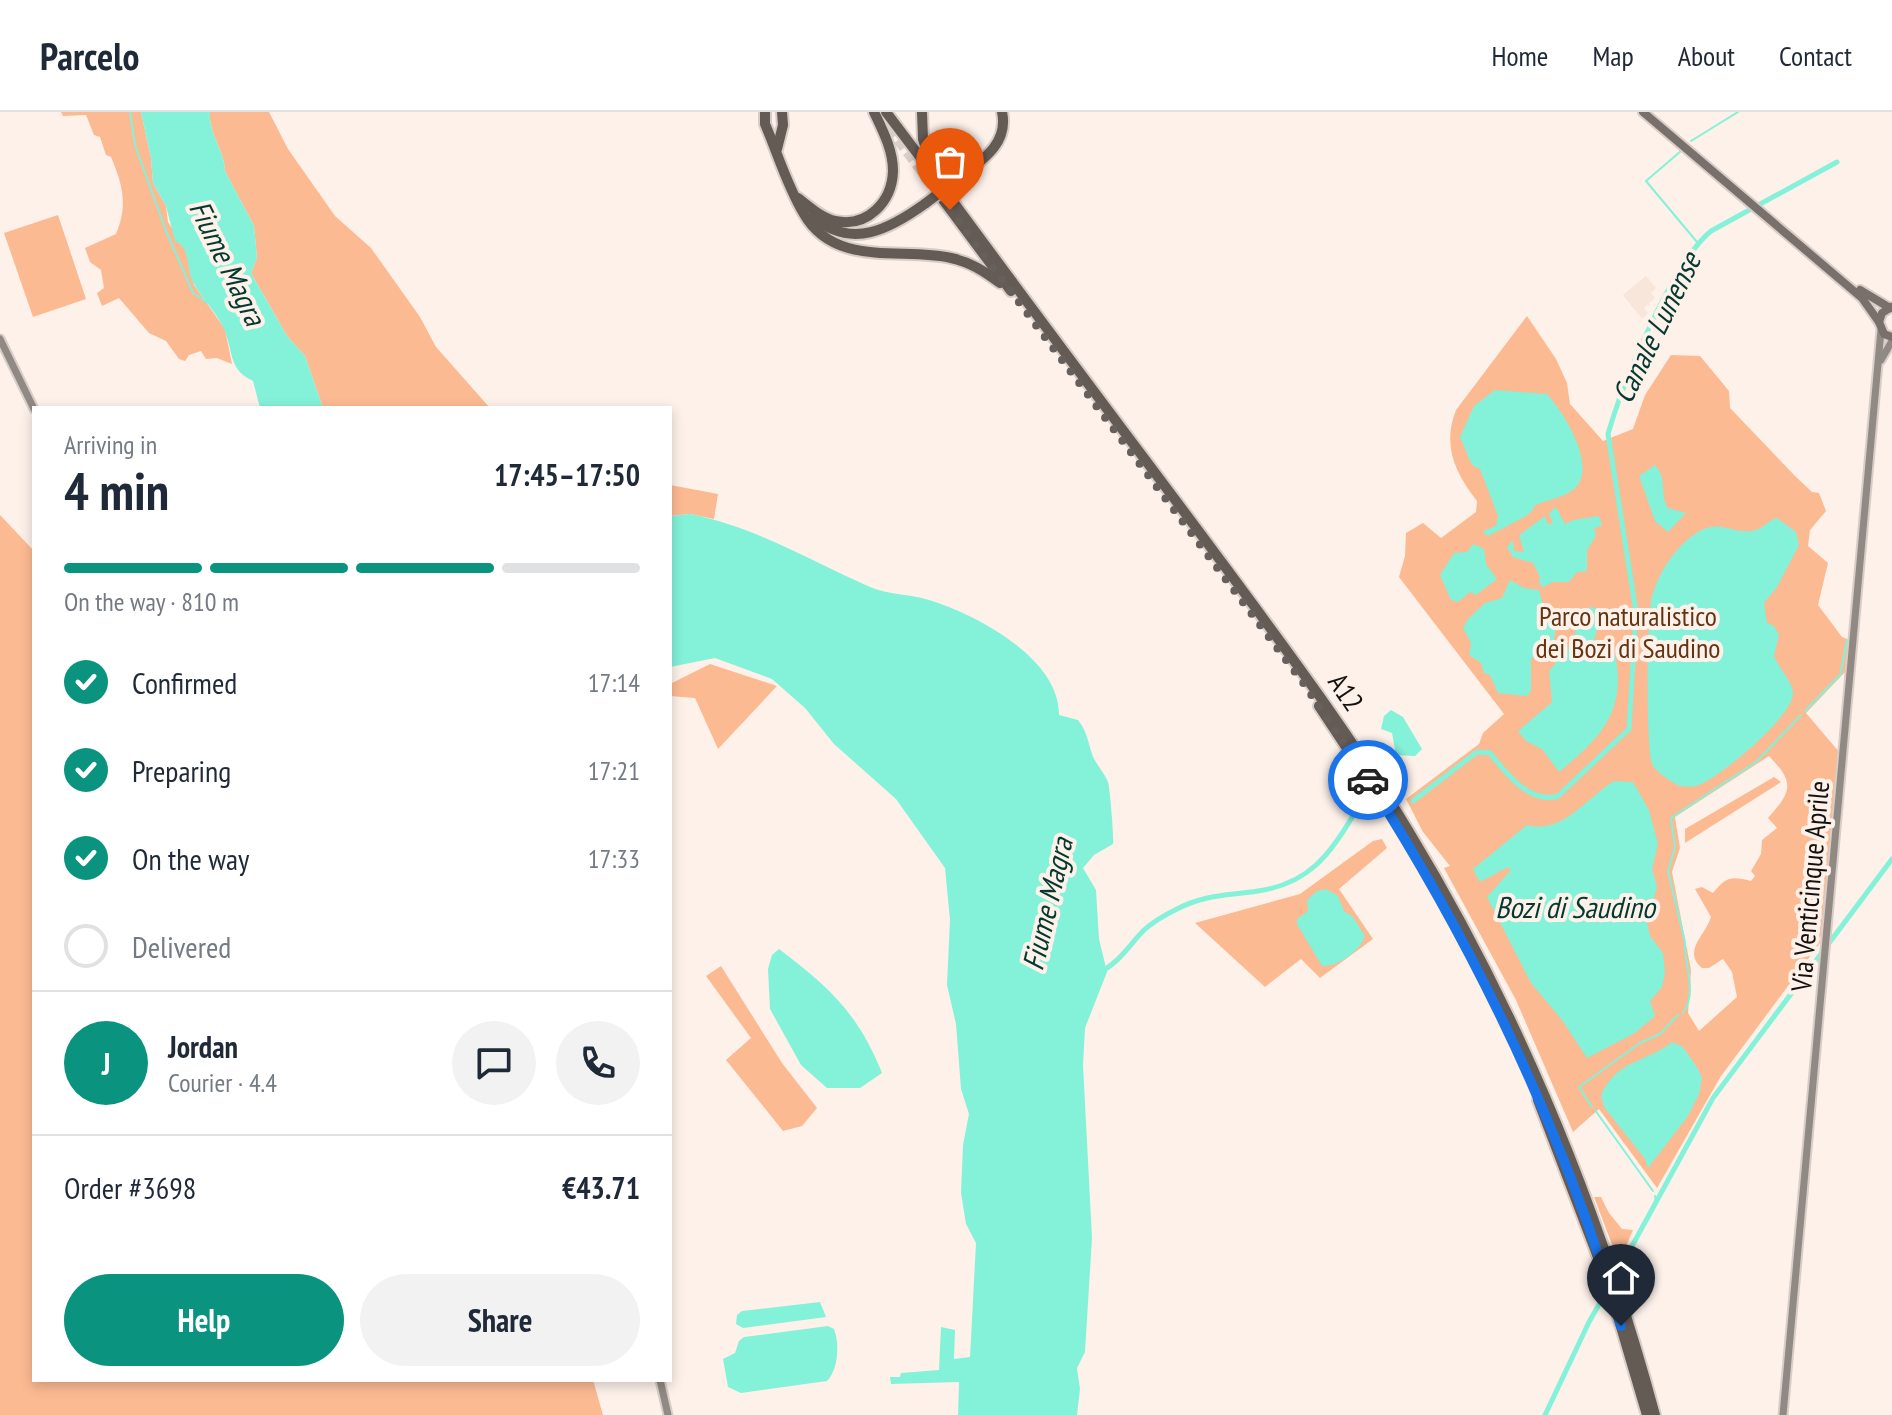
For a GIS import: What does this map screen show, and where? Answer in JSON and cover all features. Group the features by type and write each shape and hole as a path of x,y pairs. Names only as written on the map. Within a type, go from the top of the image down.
{"highway":[{"path":"765,112 765,124 810,221 843,246 877,255 928,255 962,260 1010,290"},
{"path":"777,149 783,125 782,112"},
{"path":"797,196 834,221 861,219 877,209 888,193 893,171 890,150 876,112"},
{"path":"876,112 889,128"},
{"name":"A12","path":"886,112 1311,681 1401,820 1482,965 1570,1157 1613,1274 1613,1289 1647,1415"},
{"path":"922,112 923,139 942,190"},
{"path":"797,196 807,212 822,224 856,235 886,229 926,203 989,154 1001,138 1002,112"},
{"name":"A12","path":"942,190 1010,290 1304,684 1404,837 1477,970 1529,1078 1613,1289 1655,1415"}],"main road":[{"path":"1643,112 1753,201"},
{"path":"1651,112 1862,298 1892,339"},
{"path":"1766,213 1866,295 1891,307"},
{"path":"1880,326 1882,313 1891,307"},
{"name":"Via Venticinque Aprile","path":"1783,1415 1880,362 1880,326"},
{"path":"0,339 33,406"},
{"name":"Via Venticinque Aprile","path":"1880,362 1892,339"},
{"path":"660,1382 668,1415"}],"shaded area":[{"path":"1646,276 1656,288 1651,293 1655,298 1644,308 1648,313 1642,319 1623,295"}],"green space":[{"path":"61,112 141,112 153,183 166,206 168,222 186,251 194,285 225,329 232,364 217,358 206,359 201,351 189,355 185,361 179,359 166,341 149,333 119,298 102,306 97,293 104,288 101,270 90,262 85,248 116,234 123,205 121,186 111,157 106,155 100,137 94,135 86,115 63,116"},
{"path":"210,112 269,112 288,149 335,216 371,248 420,317 436,347 488,406 322,406 305,356 287,336 251,273 257,258 254,226 225,171"},
{"path":"58,215 86,299 33,317 4,233"},
{"name":"Parco naturalistico dei Bozi di Saudino","path":"1527,316 1556,359 1567,383 1570,404 1603,441 1633,429 1645,395 1671,355 1700,356 1729,391 1730,408 1795,476 1812,492 1819,493 1826,511 1810,530 1808,546 1828,563 1818,605 1842,637 1850,640 1846,671 1806,713 1840,753 1820,943 1721,1076 1657,1188 1599,1109 1573,1132 1516,1000 1444,868 1450,866 1423,832 1406,799 1479,744 1483,733 1504,714 1399,577 1405,556 1406,533 1423,523 1441,538 1476,512 1477,501 1462,480 1453,458 1450,435 1456,410","holes":["1769,756 1783,773 1787,787 1782,801 1768,818 1777,828 1762,840 1761,854 1751,871 1755,876 1751,881 1729,879 1713,893 1702,887 1695,889 1711,917 1694,949 1696,962 1702,968 1709,968 1723,959 1732,972 1737,997 1699,1031 1688,1013 1691,970 1672,872 1680,848 1675,817"]},
{"path":"672,485 718,494 714,519 690,514 672,516"},
{"path":"0,515 32,549 32,1382 594,1382 603,1415 0,1415"},
{"path":"710,664 777,686 718,749 695,698 672,696 672,683"},
{"path":"1774,777 1781,782 1685,843 1685,829"},
{"path":"1382,839 1387,848 1339,889 1373,939 1320,978 1301,959 1265,987 1195,923 1300,894 1373,841"},
{"path":"721,966 782,1063 817,1108 802,1126 783,1131 726,1060 751,1038 706,976"},
{"path":"1594,1197 1601,1197 1622,1229 1633,1230 1620,1260 1616,1255"}],"water":[{"name":"Fiume Magra","path":"141,112 210,112 225,171 254,226 257,258 251,273 287,336 305,356 322,406 259,406 253,381 234,364 222,325 191,278 184,249 175,241 166,206 153,183"},
{"path":"1495,390 1547,394 1574,436 1582,460 1582,471 1580,481 1573,490 1534,506 1528,515 1487,536 1483,531 1496,526 1498,516 1480,469 1472,465 1460,437 1474,406"},
{"path":"1655,465 1661,476 1668,508 1686,513 1668,532 1655,521 1639,476"},
{"path":"1556,507 1565,524 1599,516 1602,525 1594,529 1596,536 1587,550 1587,571 1577,572 1569,582 1552,582 1544,587 1539,584 1540,577 1533,563 1513,557 1507,547 1513,540 1514,551 1524,552 1519,535 1545,516 1547,523 1553,524 1549,513"},
{"name":"Fiume Magra","path":"690,514 737,527 870,587 929,600 991,628 1012,641 1046,675 1056,694 1059,715 1078,720 1108,782 1113,844 1094,855 1083,868 1096,890 1099,939 1107,972 1085,1028 1083,1065 1092,1238 1085,1352 1077,1368 1080,1389 1077,1415 958,1415 959,1382 891,1384 890,1377 900,1377 901,1373 939,1370 941,1327 955,1330 954,1359 970,1357 976,1243 966,1224 961,1193 963,1145 969,1114 961,1089 956,1024 947,985 950,920 945,868 896,799 834,744 805,708 772,679 715,658 672,667 672,516"},
{"path":"1777,518 1796,532 1799,545 1777,587 1764,603 1767,623 1774,626 1779,635 1774,656 1793,690 1790,704 1769,730 1724,769 1698,785 1677,785 1655,769 1650,756 1648,655 1652,596 1670,558 1698,532 1716,526 1739,531 1756,530"},
{"path":"1473,544 1484,549 1486,564 1497,579 1476,595 1470,592 1458,602 1451,600 1440,575 1454,553 1467,552"},
{"path":"1510,580 1524,588 1539,590 1546,615 1556,627 1554,640 1531,659 1531,691 1527,696 1498,693 1481,663 1469,655 1471,643 1463,628 1485,603 1502,598"},
{"path":"1591,607 1603,610 1594,640 1615,654 1617,692 1607,722 1598,735 1559,772 1542,749 1526,741 1518,731 1552,702 1549,671 1573,642 1580,610"},
{"path":"1391,710 1403,717 1422,749 1415,756 1396,755 1392,733 1381,729 1384,716"},
{"name":"Bozi di Saudino","path":"1614,781 1633,782 1649,810 1658,844 1652,869 1657,887 1647,922 1650,936 1663,953 1665,972 1662,987 1650,1001 1655,1016 1635,1033 1587,1058 1562,1020 1531,983 1487,897 1511,870 1508,867 1480,882 1473,869 1527,825 1540,827 1563,819"},
{"path":"1326,889 1338,896 1344,911 1353,917 1365,936 1348,957 1322,966 1297,919 1308,911 1307,900 1317,891"},
{"path":"779,949 827,989 852,1017 882,1073 860,1088 827,1088 801,1065 770,1009 768,969 772,955"},
{"path":"1672,1042 1683,1047 1698,1069 1702,1078 1699,1094 1688,1116 1648,1168 1645,1159 1604,1107 1601,1095 1615,1074"},
{"path":"820,1302 826,1317 743,1328 736,1324 737,1315 742,1311"},
{"path":"828,1326 834,1329 837,1349 836,1364 827,1381 741,1393 728,1387 723,1359 735,1353 744,1337"}],"waterway":[{"path":"130,112 135,145 166,231 193,293 208,303"},
{"path":"1691,141 1738,112"},
{"path":"1681,151 1646,181 1697,242"},
{"name":"Canale Lunense","path":"1413,801 1477,752 1490,753 1528,791 1548,798 1558,796 1629,729 1636,612 1608,434 1625,385 1665,296 1696,247 1711,231 1837,162"},
{"path":"1805,711 1840,675 1847,640"},
{"path":"1683,1013 1690,987 1685,942 1668,871 1675,847 1671,818 1756,762 1801,715"},
{"name":"Canale Lunense","path":"1100,972 1119,958 1148,927 1175,910 1206,898 1258,891 1291,882 1326,855 1354,814 1367,810"},
{"path":"1614,1279 1713,1098 1892,859"},
{"path":"1592,1107 1579,1087 1640,1043 1660,1034 1678,1015"},
{"path":"1595,1110 1653,1191"},
{"path":"1655,1196 1656,1202"},
{"path":"1545,1415 1609,1287"}],"tunnel":[{"path":"889,128 941,197"}],"way so far":[{"path":"950,210 1304,684 1368,780"}],"route":[{"path":"1368,780 1404,837 1477,970 1529,1078 1564,1161 1621,1326"}]}
